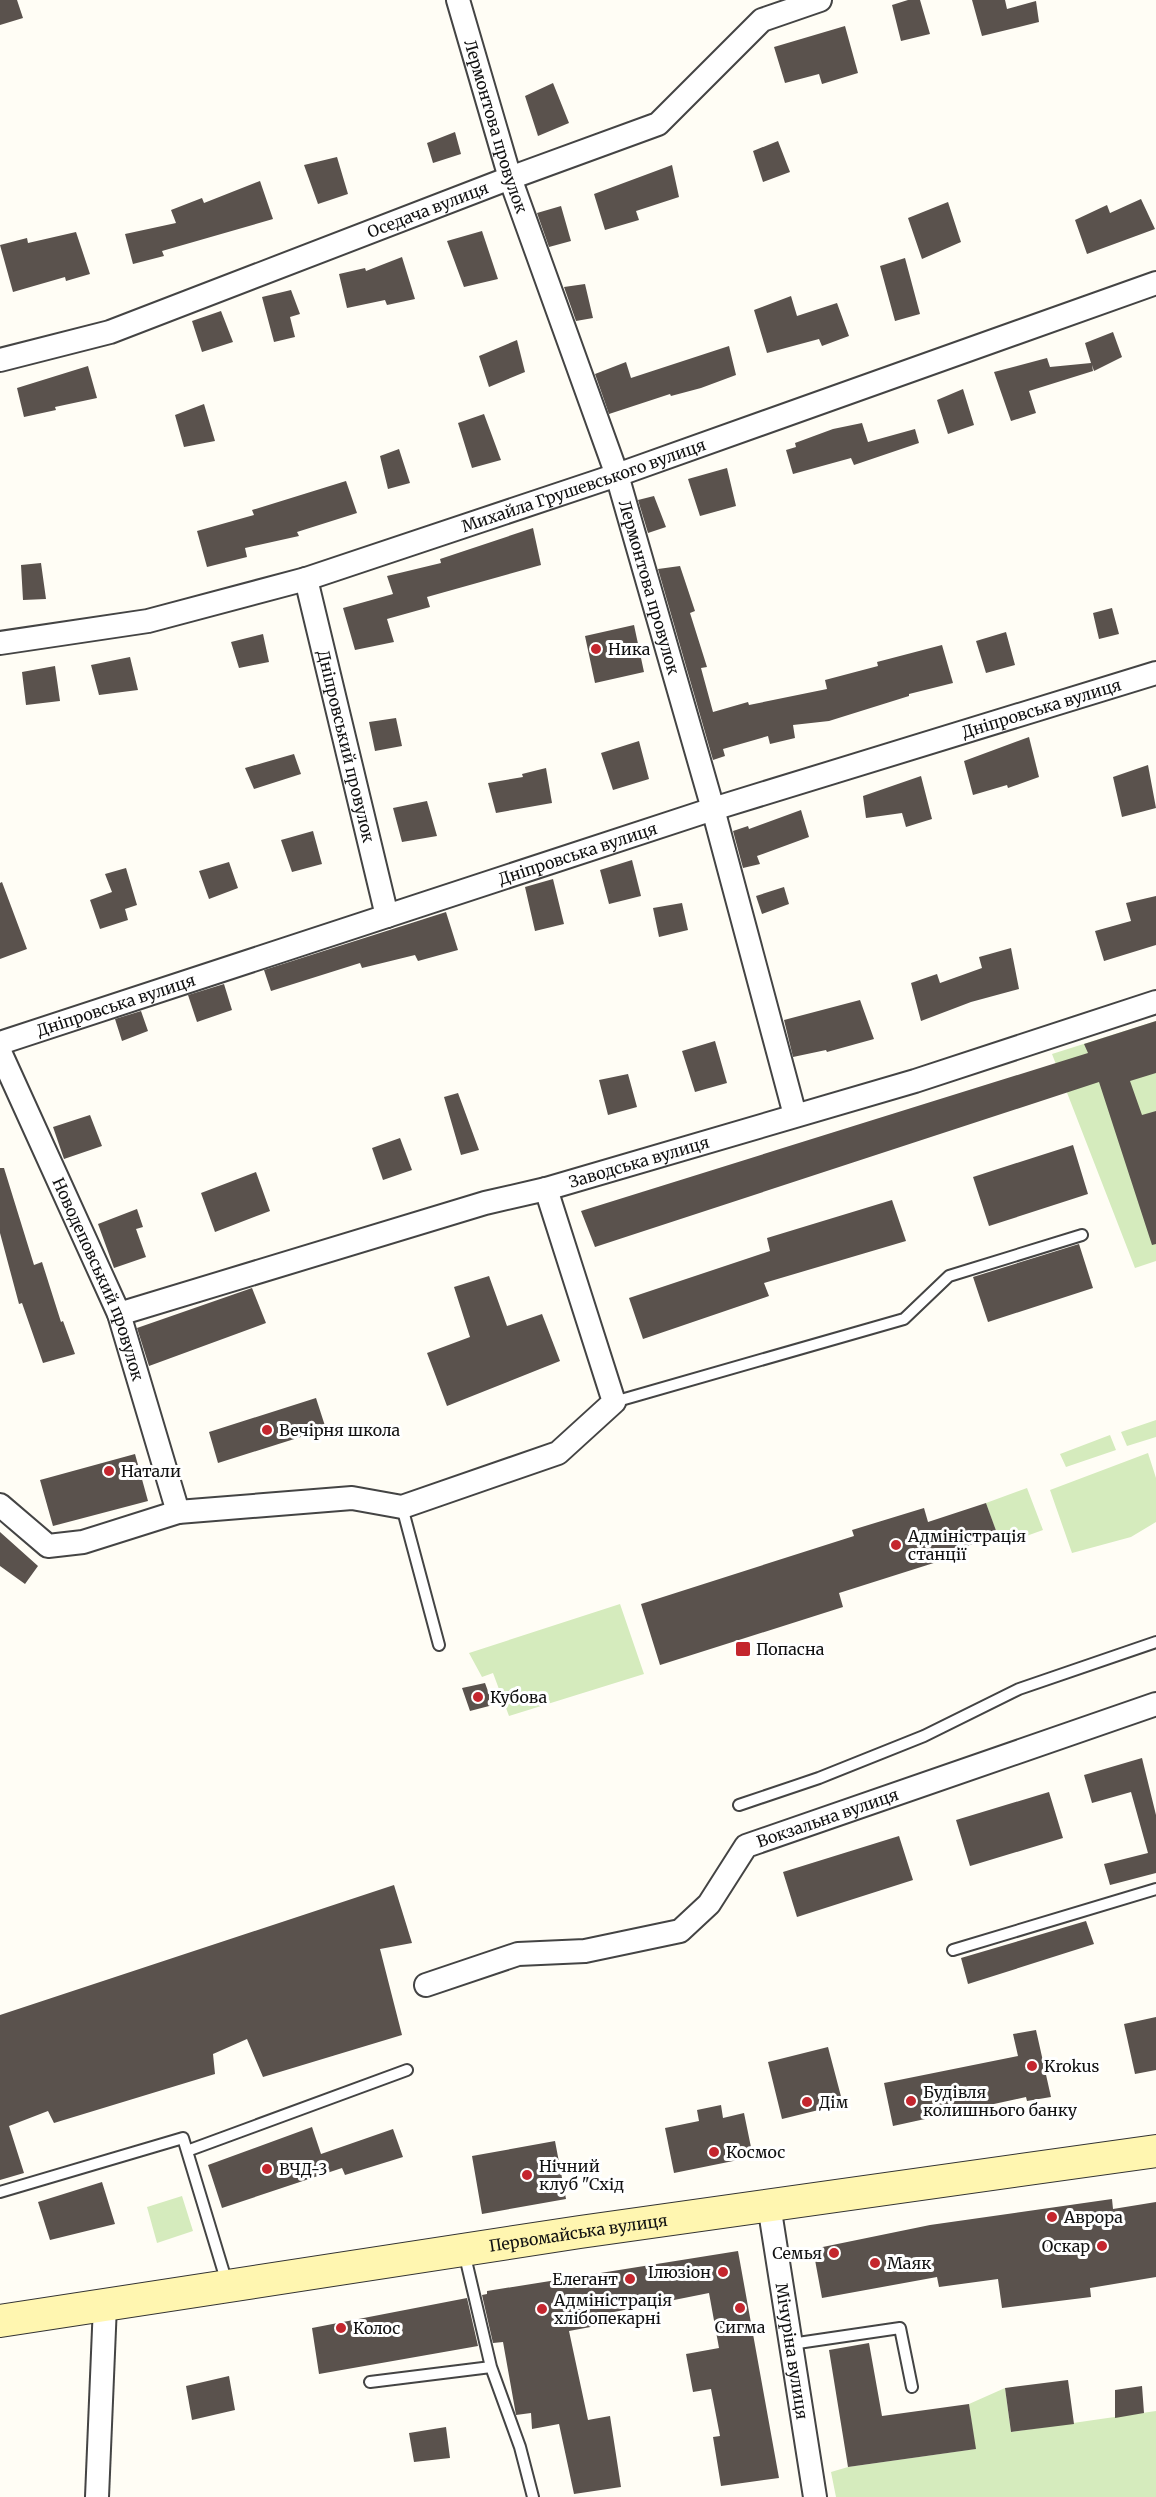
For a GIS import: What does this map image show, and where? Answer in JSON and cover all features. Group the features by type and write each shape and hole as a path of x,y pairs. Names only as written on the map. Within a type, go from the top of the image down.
{"street":[{"name":"Лермонтова провулок","path":"458,0 510,178 617,475 713,809 795,1115"},
{"name":"Оседача вулиця","path":"0,360 110,332 510,178 658,124 762,20 820,0"},
{"name":"Михайла Грушевського вулиця","path":"0,643 148,621 306,579 617,475 1156,283"},
{"name":"Дніпровський провулок","path":"306,579 387,916"},
{"name":"Дніпровська вулиця","path":"0,1043 713,809 1156,673"},
{"name":"Заводська вулиця","path":"119,1314 485,1203 546,1189 915,1081 1156,1002"},
{"name":"Новодеповський провулок","path":"0,1052 119,1314 178,1512"},
{"path":"0,1504 48,1546 83,1542 178,1512 352,1498 402,1507 558,1453 614,1402 546,1189"},
{"name":"Вокзальна вулиця","path":"426,1985 519,1954 585,1951 680,1931 709,1904 746,1846 1156,1704"},
{"name":"Первомайська вулиця","path":"0,2320 464,2249 1156,2151"},
{"name":"Мічуріна вулиця","path":"769,2205 815,2497"},
{"path":"96,2497 105,2305"}],"lane":[{"path":"614,1402 904,1319 949,1276 1082,1235"},
{"path":"402,1507 439,1646"},
{"path":"739,1805 819,1778 924,1736 1019,1689 1156,1641"},
{"path":"953,1950 1156,1889"},
{"path":"187,2151 407,2070"},
{"path":"0,2192 183,2138 228,2286"},
{"path":"464,2249 491,2367 520,2447 534,2497"},
{"path":"791,2344 900,2328 912,2387"},
{"path":"370,2382 491,2367"}],"green space":[{"path":"1156,1021 1156,1261 1135,1268 1052,1054"},
{"path":"1156,1420 1156,1437 1127,1446 1121,1432"},
{"path":"1110,1435 1116,1450 1066,1467 1060,1454"},
{"path":"1148,1453 1156,1478 1156,1522 1131,1537 1072,1553 1050,1490"},
{"path":"1027,1488 1043,1530 1001,1545 986,1503"},
{"path":"620,1604 644,1674 509,1716 493,1673 482,1677 469,1653"},
{"path":"182,2196 193,2231 157,2243 147,2207"},
{"path":"1005,2388 1011,2432 1156,2411 1156,2497 836,2497 831,2472 848,2467 975,2449 969,2404"}],"building":[{"path":"0,0 17,0 23,18 0,25"},
{"path":"908,0 920,0 930,34 901,41 892,5"},
{"path":"972,0 1005,0 1007,9 1036,1 1039,22 982,36"},
{"path":"845,26 858,73 822,84 819,74 785,83 774,47"},
{"path":"553,83 569,123 538,136 525,96"},
{"path":"455,132 461,154 433,163 427,143"},
{"path":"778,141 790,172 763,182 753,151"},
{"path":"337,157 348,194 318,204 304,165"},
{"path":"672,165 679,197 636,211 639,220 605,230 594,194"},
{"path":"260,181 273,219 162,251 164,256 133,264 125,234 176,223 171,210 202,198 204,203"},
{"path":"1141,199 1155,229 1087,254 1075,220 1107,205 1110,213"},
{"path":"948,202 961,242 922,259 908,218"},
{"path":"561,206 571,241 549,247 537,213"},
{"path":"482,231 498,279 464,287 447,241"},
{"path":"76,232 90,274 66,281 65,277 13,292 0,245 27,238 28,243"},
{"path":"402,257 415,299 387,305 385,300 347,308 339,274 365,268 366,271"},
{"path":"905,258 920,314 895,321 880,266"},
{"path":"585,284 593,318 576,321 564,287"},
{"path":"291,290 300,314 290,317 295,337 274,342 262,297"},
{"path":"791,296 797,316 837,303 849,336 822,346 819,339 767,353 754,310"},
{"path":"221,311 233,342 202,352 192,321"},
{"path":"1113,332 1122,357 1094,371 1092,365 1093,371 1029,391 1036,413 1011,421 994,372 1047,358 1050,367 1091,363 1085,343"},
{"path":"517,340 525,372 489,387 479,356"},
{"path":"729,346 736,375 701,388 671,396 670,394 609,414 595,374 626,362 631,378"},
{"path":"88,366 97,398 55,407 56,410 24,417 17,388"},
{"path":"963,389 974,425 948,434 937,400"},
{"path":"204,404 215,441 184,447 175,415"},
{"path":"484,414 501,460 472,468 458,423"},
{"path":"862,423 868,442 915,429 919,443 854,465 851,458 793,474 786,450 796,447 795,443 833,429"},
{"path":"399,449 410,483 388,489 380,456"},
{"path":"727,468 736,506 700,516 688,479"},
{"path":"346,481 357,513 297,532 299,536 245,548 247,557 207,567 197,531 254,515 252,510"},
{"path":"654,496 666,527 648,533 638,500"},
{"path":"533,528 541,565 427,597 430,607 387,619 394,642 355,650 343,608 393,594 387,576 441,563 440,559"},
{"path":"41,563 46,599 23,600 21,565"},
{"path":"680,566 695,611 690,613 707,667 701,668 713,712 748,702 749,705 827,689 825,680 878,666 877,662 942,645 953,683 909,694 909,696 829,721 793,725 795,738 770,744 768,736 723,749 725,756 713,760 658,569"},
{"path":"1112,608 1119,634 1099,639 1093,613"},
{"path":"634,625 644,672 595,683 585,636"},
{"path":"1006,632 1015,665 986,673 976,641"},
{"path":"263,634 269,662 239,668 231,642"},
{"path":"130,657 138,690 99,695 91,665"},
{"path":"55,666 60,701 26,705 22,672"},
{"path":"396,718 402,746 375,751 369,722"},
{"path":"1029,737 1039,777 1008,788 1007,785 973,795 964,761"},
{"path":"639,741 649,779 613,790 601,753"},
{"path":"294,754 301,774 254,789 245,768"},
{"path":"1148,765 1156,808 1122,817 1113,777"},
{"path":"546,768 552,803 496,813 488,783 523,777 522,774"},
{"path":"921,776 932,819 906,827 902,813 866,818 863,796"},
{"path":"427,801 437,836 402,842 393,808"},
{"path":"801,810 809,837 757,856 760,864 743,868 733,831 748,826 749,829"},
{"path":"313,831 322,864 292,872 281,840"},
{"path":"632,860 641,896 609,904 600,870"},
{"path":"229,862 238,888 209,899 199,871"},
{"path":"126,868 137,905 125,909 128,920 100,929 90,900 112,892 105,874"},
{"path":"553,879 564,924 535,931 525,887"},
{"path":"2,882 27,949 0,959 0,883"},
{"path":"784,887 789,904 762,914 756,896"},
{"path":"1156,896 1156,945 1104,961 1095,931 1131,921 1126,903"},
{"path":"682,903 688,930 659,937 653,908"},
{"path":"446,912 458,950 418,961 415,955 362,968 360,963 271,991 264,970"},
{"path":"1011,948 1019,989 971,1002 921,1021 911,983 937,974 940,983 982,968 979,957"},
{"path":"224,984 232,1010 197,1022 188,995"},
{"path":"860,1000 874,1039 827,1052 826,1050 793,1057 784,1020"},
{"path":"141,1011 148,1031 122,1041 115,1019"},
{"path":"1156,1021 1156,1073 1130,1081 1142,1115 1156,1111 1156,1244 1152,1245 1099,1082 595,1247 581,1211 1088,1053 1084,1044"},
{"path":"715,1041 727,1083 695,1092 682,1051"},
{"path":"628,1074 637,1107 608,1115 599,1080"},
{"path":"458,1093 479,1150 461,1155 444,1097"},
{"path":"90,1115 102,1146 64,1159 53,1127"},
{"path":"400,1138 412,1170 383,1180 372,1148"},
{"path":"1073,1145 1088,1194 989,1226 973,1177"},
{"path":"0,1168 4,1168 34,1265 42,1262 61,1322 63,1321 75,1354 43,1363 22,1303 19,1304 0,1233"},
{"path":"256,1172 270,1211 215,1232 201,1193"},
{"path":"892,1200 906,1241 764,1283 769,1296 643,1339 629,1298 770,1251 767,1238"},
{"path":"137,1209 143,1227 136,1229 146,1257 114,1268 98,1224"},
{"path":"1079,1244 1093,1288 988,1322 973,1277"},
{"path":"489,1276 507,1326 542,1314 560,1361 447,1406 427,1353 470,1337 454,1287"},
{"path":"252,1288 266,1323 149,1366 137,1328"},
{"name":"Вечірня школа","path":"316,1398 326,1429 218,1463 209,1432"},
{"path":"135,1454 148,1501 53,1526 40,1480"},
{"name":"Попасна","path":"986,1503 998,1536 938,1555 940,1561 839,1593 843,1607 660,1665 641,1604 854,1536 852,1530 924,1508 928,1522"},
{"path":"0,1532 38,1566 25,1584 0,1566"},
{"name":"Кубова","path":"485,1683 493,1705 470,1711 462,1688"},
{"path":"1142,1758 1156,1815 1156,1873 1110,1885 1104,1864 1148,1853 1131,1792 1092,1803 1084,1775"},
{"path":"1049,1792 1063,1838 970,1866 956,1820"},
{"path":"899,1836 913,1880 797,1917 783,1872"},
{"path":"394,1885 412,1943 380,1949 402,2035 263,2077 247,2039 213,2054 215,2074 54,2123 48,2111 9,2126 24,2173 0,2180 0,2015"},
{"path":"1086,1921 1094,1944 968,1984 961,1958"},
{"path":"1156,2017 1156,2070 1135,2074 1124,2024"},
{"path":"1036,2030 1051,2097 1027,2101 1026,2097 893,2126 884,2083 1018,2056 1013,2034"},
{"path":"828,2047 843,2104 782,2119 768,2062"},
{"path":"721,2105 723,2118 744,2113 753,2157 674,2173 665,2128 699,2121 697,2110"},
{"name":"ВЧД-3","path":"312,2127 321,2154 393,2129 403,2157 345,2175 342,2168 222,2208 208,2165"},
{"path":"555,2141 566,2199 482,2214 472,2156"},
{"path":"102,2182 115,2224 50,2240 38,2202"},
{"path":"1112,2199 1113,2209 1156,2202 1156,2277 1090,2288 1091,2297 1002,2308 998,2279 939,2287 937,2277 822,2298 813,2249 930,2225"},
{"path":"738,2251 779,2478 721,2486 713,2437 720,2436 711,2389 693,2392 686,2354 719,2348 709,2293 594,2316 596,2326 569,2331 588,2420 610,2416 621,2487 574,2494 559,2424 532,2429 531,2413 516,2415 503,2342 493,2343 482,2295 487,2294 487,2291"},
{"path":"467,2298 478,2346 319,2374 312,2328"},
{"path":"869,2343 882,2416 969,2404 976,2449 848,2467 829,2350"},
{"path":"229,2376 235,2410 192,2420 186,2386"},
{"path":"1068,2380 1074,2424 1011,2432 1005,2388"},
{"path":"1142,2386 1144,2413 1115,2418 1115,2390"},
{"path":"446,2427 450,2458 414,2462 409,2433"}],"place":[{"name":"Ника","path":"596,649"},
{"name":"Вечірня школа","path":"267,1430"},
{"name":"Натали","path":"109,1471"},
{"name":"Адміністрація станції","path":"896,1545"},
{"name":"Попасна","path":"743,1649"},
{"name":"Кубова","path":"478,1697"},
{"name":"Krokus","path":"1032,2066"},
{"name":"Будівля колишнього банку","path":"911,2101"},
{"name":"Дім","path":"807,2102"},
{"name":"Космос","path":"714,2152"},
{"name":"ВЧД-3","path":"267,2169"},
{"name":"Нічний клуб \"Схід","path":"527,2175"},
{"name":"Аврора","path":"1052,2217"},
{"name":"Оскар","path":"1102,2246"},
{"name":"Семья","path":"834,2253"},
{"name":"Маяк","path":"875,2263"},
{"name":"Ілюзіон","path":"723,2272"},
{"name":"Елегант","path":"630,2279"},
{"name":"Сигма","path":"740,2308"},
{"name":"Адміністрація хлібопекарні","path":"542,2309"},
{"name":"Колос","path":"341,2328"}]}
